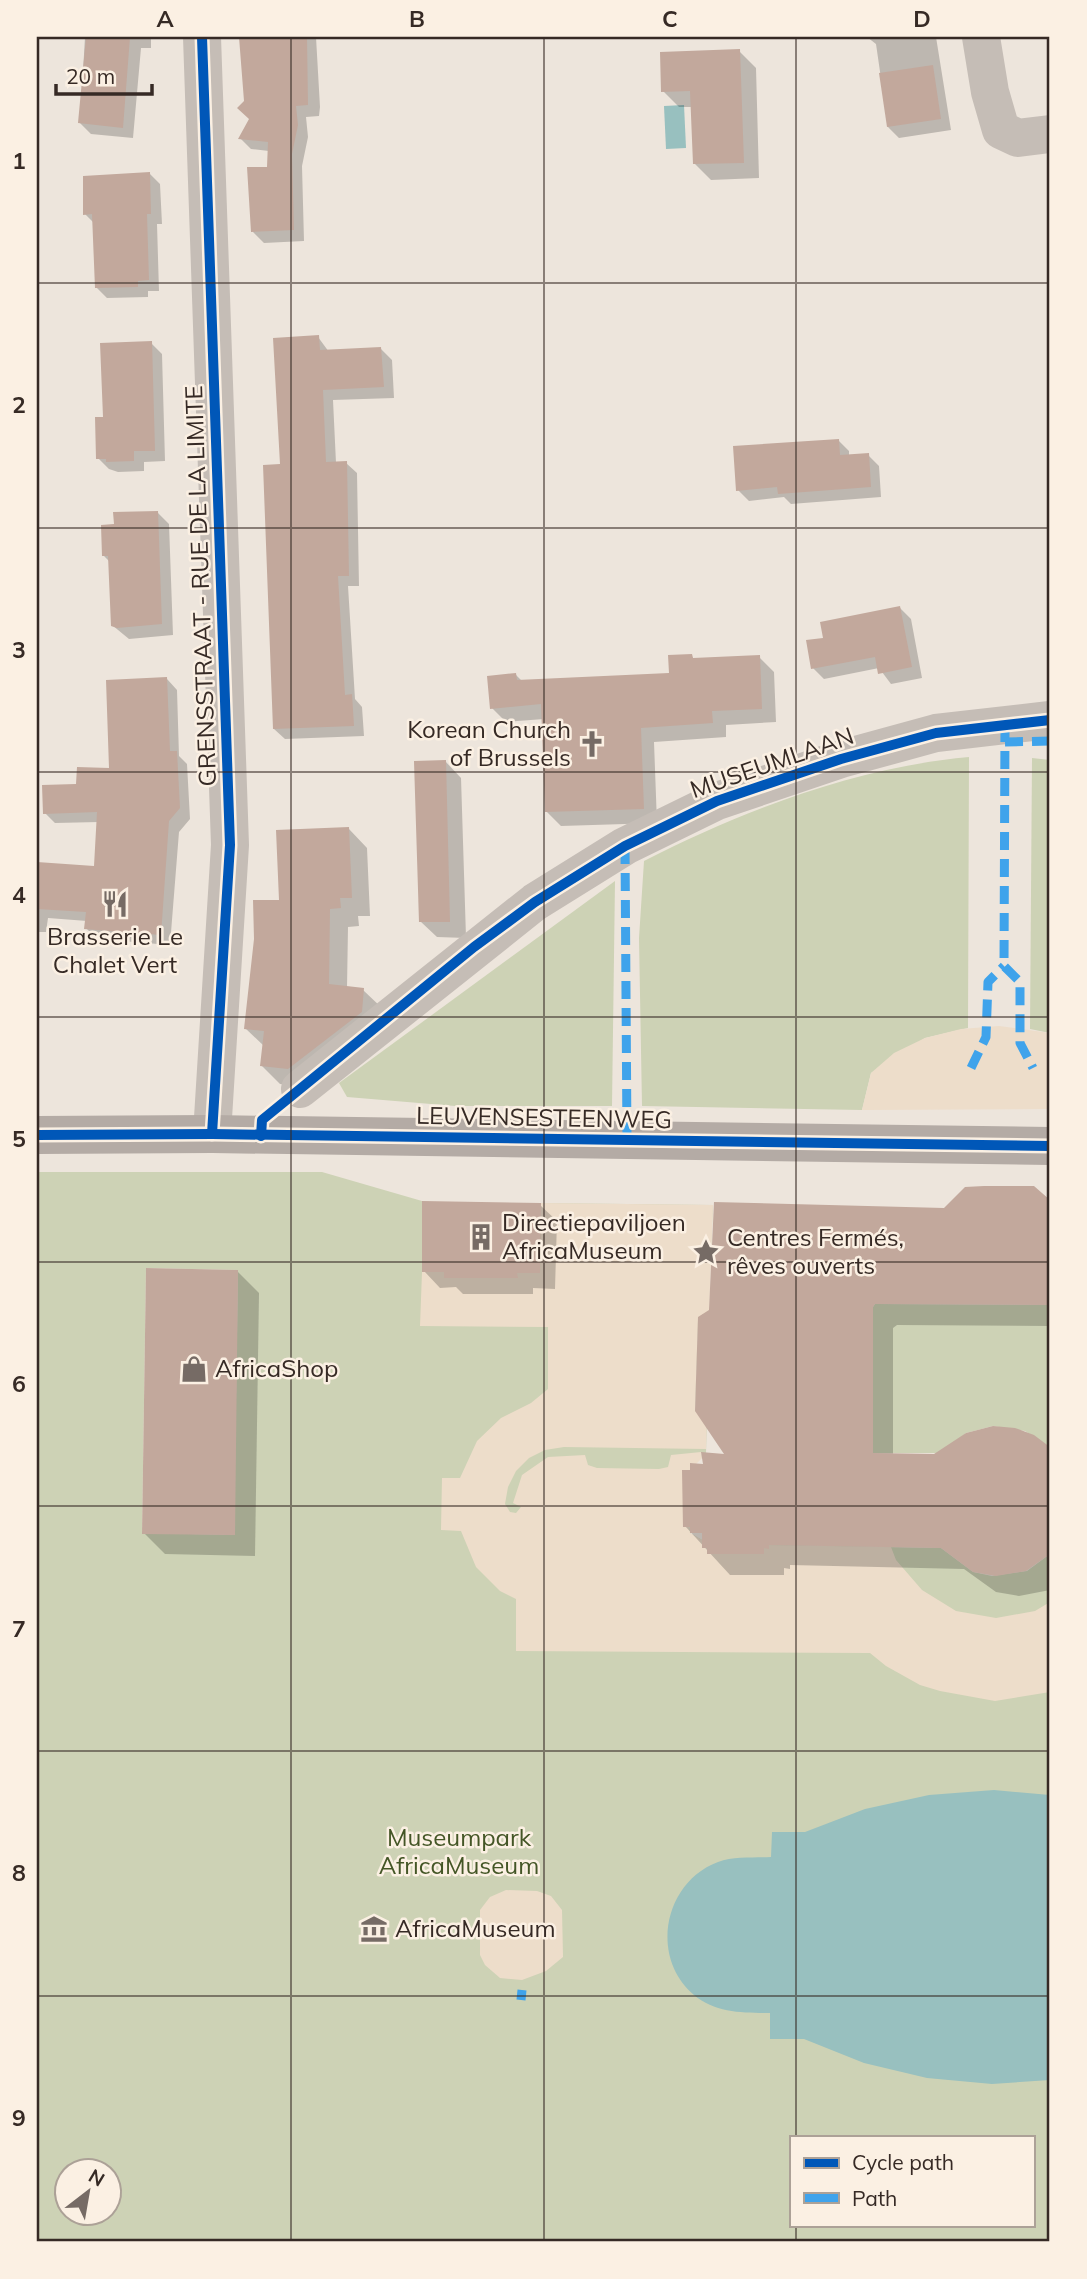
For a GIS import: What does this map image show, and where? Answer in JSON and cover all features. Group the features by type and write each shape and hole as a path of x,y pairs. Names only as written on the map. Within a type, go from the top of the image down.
{"main road":[{"name":"LEUVENSESTEENWEG","path":"37,1135 212,1134 1050,1146"}],"street":[{"name":"GRENSSTRAAT - RUE DE LA LIMITE","path":"202,37 230,845 212,1134"},
{"path":"981,37 990,92 1002,130 1018,138 1050,134"},
{"name":"MUSEUMLAAN","path":"300,1089 535,902 625,846 717,801 841,759 936,733 1050,720"}],"green space":[{"path":"969,757 968,1028 925,1038 871,1073 862,1110 642,1106 639,938 644,861 761,808 802,794 885,770"},
{"path":"1032,758 1050,760 1050,1033 1030,1029"},
{"path":"615,881 612,1106 455,1106 347,1097 339,1083"},
{"name":"Museumpark AfricaMuseum","path":"37,1172 322,1172 422,1201 422,1272 445,1278 517,1278 517,1273 539,1273 541,1203 713,1205 708,1314 699,1316 698,1320 695,1411 707,1416 706,1453 701,1453 702,1458 690,1463 690,1470 682,1470 690,1533 702,1540 702,1547 707,1548 707,1554 763,1554 764,1548 769,1548 769,1545 941,1548 973,1572 992,1576 1027,1571 1050,1554 1050,2242 37,2242","holes":["146,1268 238,1270 234,1535 142,1533"]},
{"path":"875,1304 1050,1305 1050,1447 1025,1431 993,1426 966,1433 942,1453 873,1453"}],"shaded area":[{"path":"999,1026 1050,1033 1050,1109 862,1110 871,1073 894,1053 925,1038 961,1029"},
{"path":"541,1203 713,1205 709,1315 703,1314 698,1320 695,1411 707,1416 706,1449 564,1447 545,1450 529,1458 516,1471 508,1487 505,1504 510,1512 516,1513 521,1507 513,1503 522,1475 548,1457 585,1455 588,1465 597,1468 659,1469 668,1467 671,1455 701,1452 702,1458 696,1464 690,1463 690,1470 682,1470 690,1533 702,1540 702,1547 707,1548 707,1554 763,1554 764,1548 769,1548 769,1545 891,1547 896,1560 922,1590 956,1611 996,1618 1035,1611 1050,1602 1050,1692 995,1701 940,1691 920,1685 886,1666 870,1653 516,1651 516,1599 500,1591 476,1567 461,1531 441,1530 442,1478 460,1478 477,1441 501,1418 531,1403 548,1389 548,1327 420,1326 422,1272 444,1272 445,1278 517,1278 517,1273 540,1273"},
{"path":"506,1890 537,1891 551,1896 562,1910 563,1957 546,1971 522,1980 500,1978 485,1965 480,1955 480,1910 490,1897"}],"water":[{"path":"684,105 686,148 666,149 664,106"},
{"path":"994,1790 1050,1795 1050,2080 992,2084 927,2078 864,2063 804,2039 770,2039 770,2013 720,2009 694,1995 680,1979 671,1961 669,1922 675,1903 685,1886 700,1872 724,1860 771,1857 772,1832 805,1832 865,1809 929,1795"}],"building":[{"path":"86,37 130,37 123,128 78,123"},
{"path":"239,37 307,37 308,105 296,106 298,125 292,154 294,230 251,232 247,167 267,167 268,142 238,139 249,119 237,108 244,101"},
{"path":"740,49 744,163 693,164 690,91 661,92 660,52"},
{"path":"933,65 941,119 887,127 879,73"},
{"path":"150,172 151,214 147,214 149,280 138,281 138,287 95,288 92,214 83,215 83,176"},
{"path":"319,335 320,350 381,347 384,387 323,390 326,462 347,461 349,576 338,576 345,695 352,694 354,726 273,729 263,465 280,464 273,338"},
{"path":"152,341 155,451 134,451 134,461 106,462 106,459 96,459 95,417 103,417 100,343"},
{"path":"839,439 840,455 869,453 871,487 778,494 777,487 736,491 733,446"},
{"path":"158,511 162,624 117,628 111,626 108,556 102,556 101,525 114,524 113,512"},
{"path":"900,606 912,667 878,674 875,657 811,669 806,640 823,638 820,622"},
{"name":"Korean Church of Brussels","path":"692,654 693,658 760,655 762,709 712,711 713,723 641,728 644,809 545,812 541,704 490,709 487,676 516,673 517,680 669,673 668,655"},
{"path":"167,677 170,751 177,751 180,808 169,821 161,935 84,929 86,912 37,909 37,862 94,866 97,812 43,814 42,785 76,784 77,767 109,768 106,680"},
{"path":"446,760 450,922 419,922 414,761"},
{"path":"349,827 352,898 340,898 341,908 330,909 329,984 364,988 362,1012 288,1069 260,1066 264,1031 244,1029 254,939 253,900 279,900 276,830"},
{"path":"1034,1186 1050,1200 1050,1305 875,1304 873,1453 934,1454 966,1433 993,1426 1015,1428 1034,1435 1050,1447 1050,1554 1026,1571 996,1576 973,1572 941,1548 769,1545 769,1549 764,1548 764,1554 707,1554 707,1548 702,1548 702,1533 690,1533 690,1527 683,1527 682,1470 690,1470 690,1463 703,1464 701,1452 724,1454 695,1411 698,1317 709,1310 714,1202 944,1208 965,1187"},
{"name":"Directiepaviljoen AfricaMuseum","path":"422,1201 541,1203 540,1273 517,1273 518,1278 444,1278 444,1272 422,1272"},
{"path":"146,1268 238,1270 235,1535 142,1534"}],"marked path":[{"path":"1005,724 1004,966 1020,982 1020,1043 1033,1068"},
{"path":"1005,742 1050,741"},
{"path":"625,846 627,1140"},
{"path":"971,1068 986,1037 988,982 1004,966"},
{"path":"521,2000 522,1990"}],"cycle path":[{"path":"202,37 230,845 212,1134"},
{"path":"261,1136 262,1120 474,947 535,902 625,846 717,801 841,759 936,733 1050,720"},
{"path":"37,1135 212,1134 1050,1146"}],"place":[{"name":"Korean Church of Brussels","path":"592,744"},
{"name":"Brasserie Le Chalet Vert","path":"115,904"},
{"name":"Directiepaviljoen AfricaMuseum","path":"481,1237"},
{"name":"Centres Fermés, rêves ouverts","path":"706,1252"},
{"name":"AfricaShop","path":"194,1369"},
{"name":"AfricaMuseum","path":"374,1929"}]}
